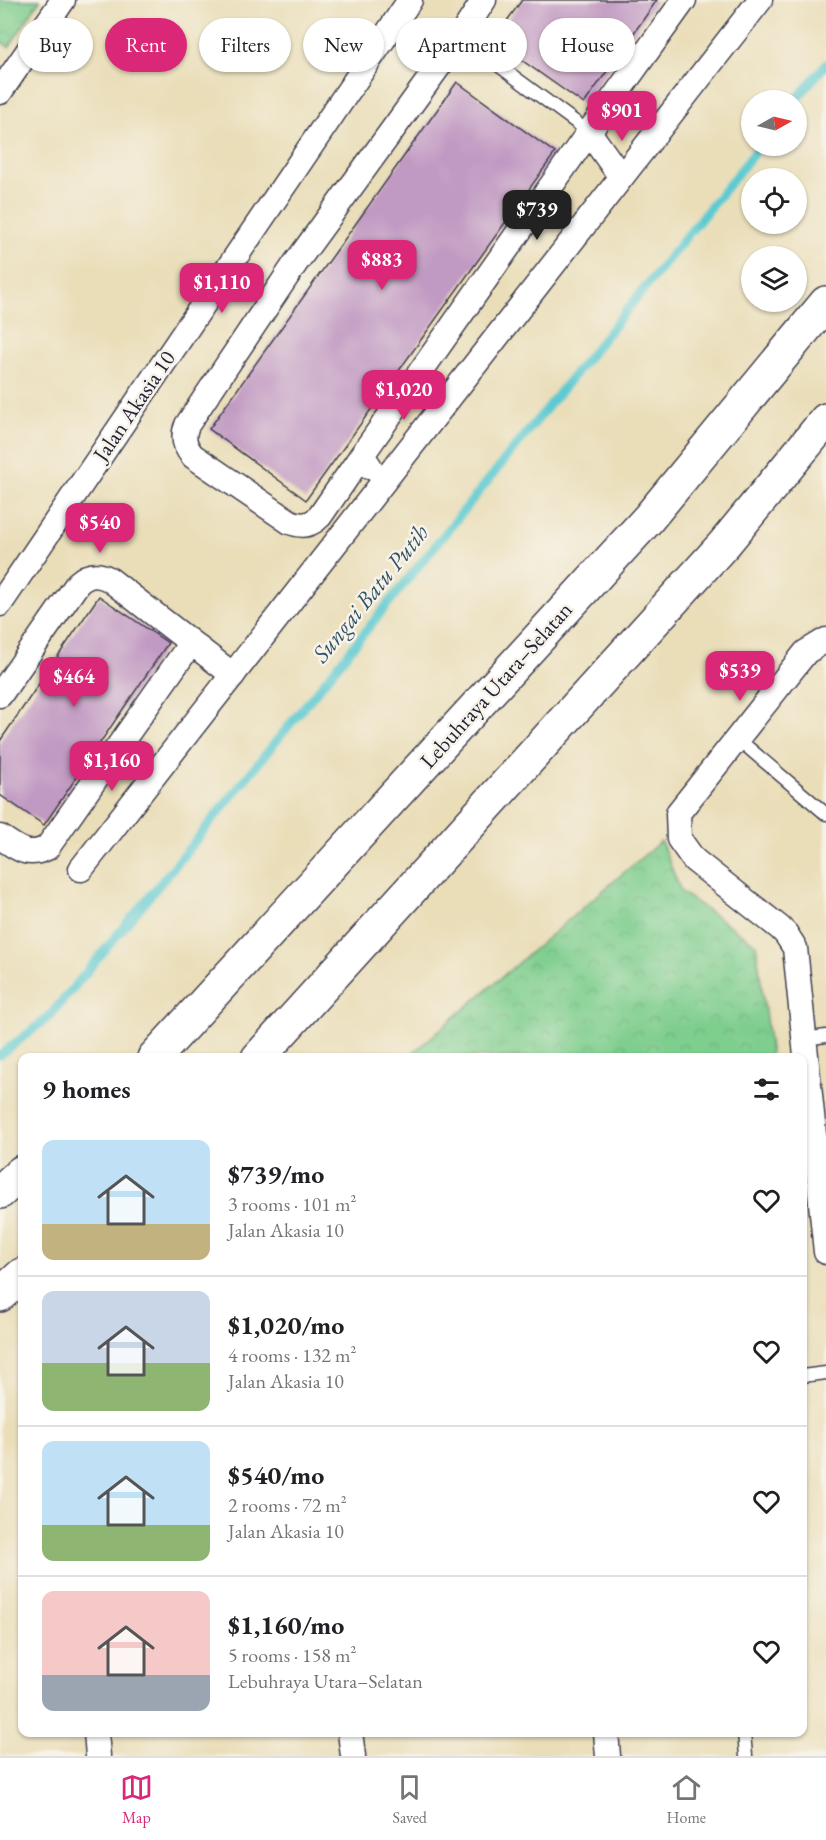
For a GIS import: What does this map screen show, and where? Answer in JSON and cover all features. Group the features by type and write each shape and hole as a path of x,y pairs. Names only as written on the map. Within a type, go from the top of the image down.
{"highway":[{"name":"Lebuhraya Utara–Selatan","path":"159,1053 648,519 826,303"},
{"path":"263,1053 725,543 826,420"},
{"path":"0,1192 18,1176"},
{"path":"0,1295 18,1279"}],"street":[{"path":"3,81 63,0"},
{"name":"Jalan Akasia 10","path":"0,604 410,0"},
{"path":"472,18 484,0"},
{"path":"435,72 295,264 183,433 187,449 193,456 298,525 315,522 321,516 684,0"},
{"path":"81,869 759,0"},
{"path":"589,132 621,177"},
{"path":"362,455 381,484"},
{"path":"0,695 78,583 93,574 109,579 233,675"},
{"path":"826,640 806,652 678,813 679,839 694,860 780,928 791,940 797,957 815,1037 826,1252"},
{"path":"0,837 25,853 36,854 47,849 191,643"},
{"path":"97,1737 99,1756"},
{"path":"351,1737 353,1756"},
{"path":"606,1737 608,1756"}],"lane":[{"path":"508,72 589,132"},
{"path":"738,739 826,814"},
{"path":"807,1375 826,1373"},
{"path":"744,1737 746,1756"}],"green space":[{"path":"0,0 40,0 28,18 18,18 18,33 9,47 0,41"},
{"path":"661,841 681,892 756,944 770,1053 413,1053"}],"building":[{"path":"522,0 657,0 635,31 635,18 539,18 539,72 606,72 584,104 527,64 527,18 509,18"},
{"path":"457,82 555,153 306,500 209,429"},
{"path":"99,596 168,643 44,825 0,795 0,741"}],"waterway":[{"name":"Sungai Batu Putih","path":"804,90 826,64"},
{"name":"Sungai Batu Putih","path":"0,1055 49,1017 178,862 752,156"}]}
